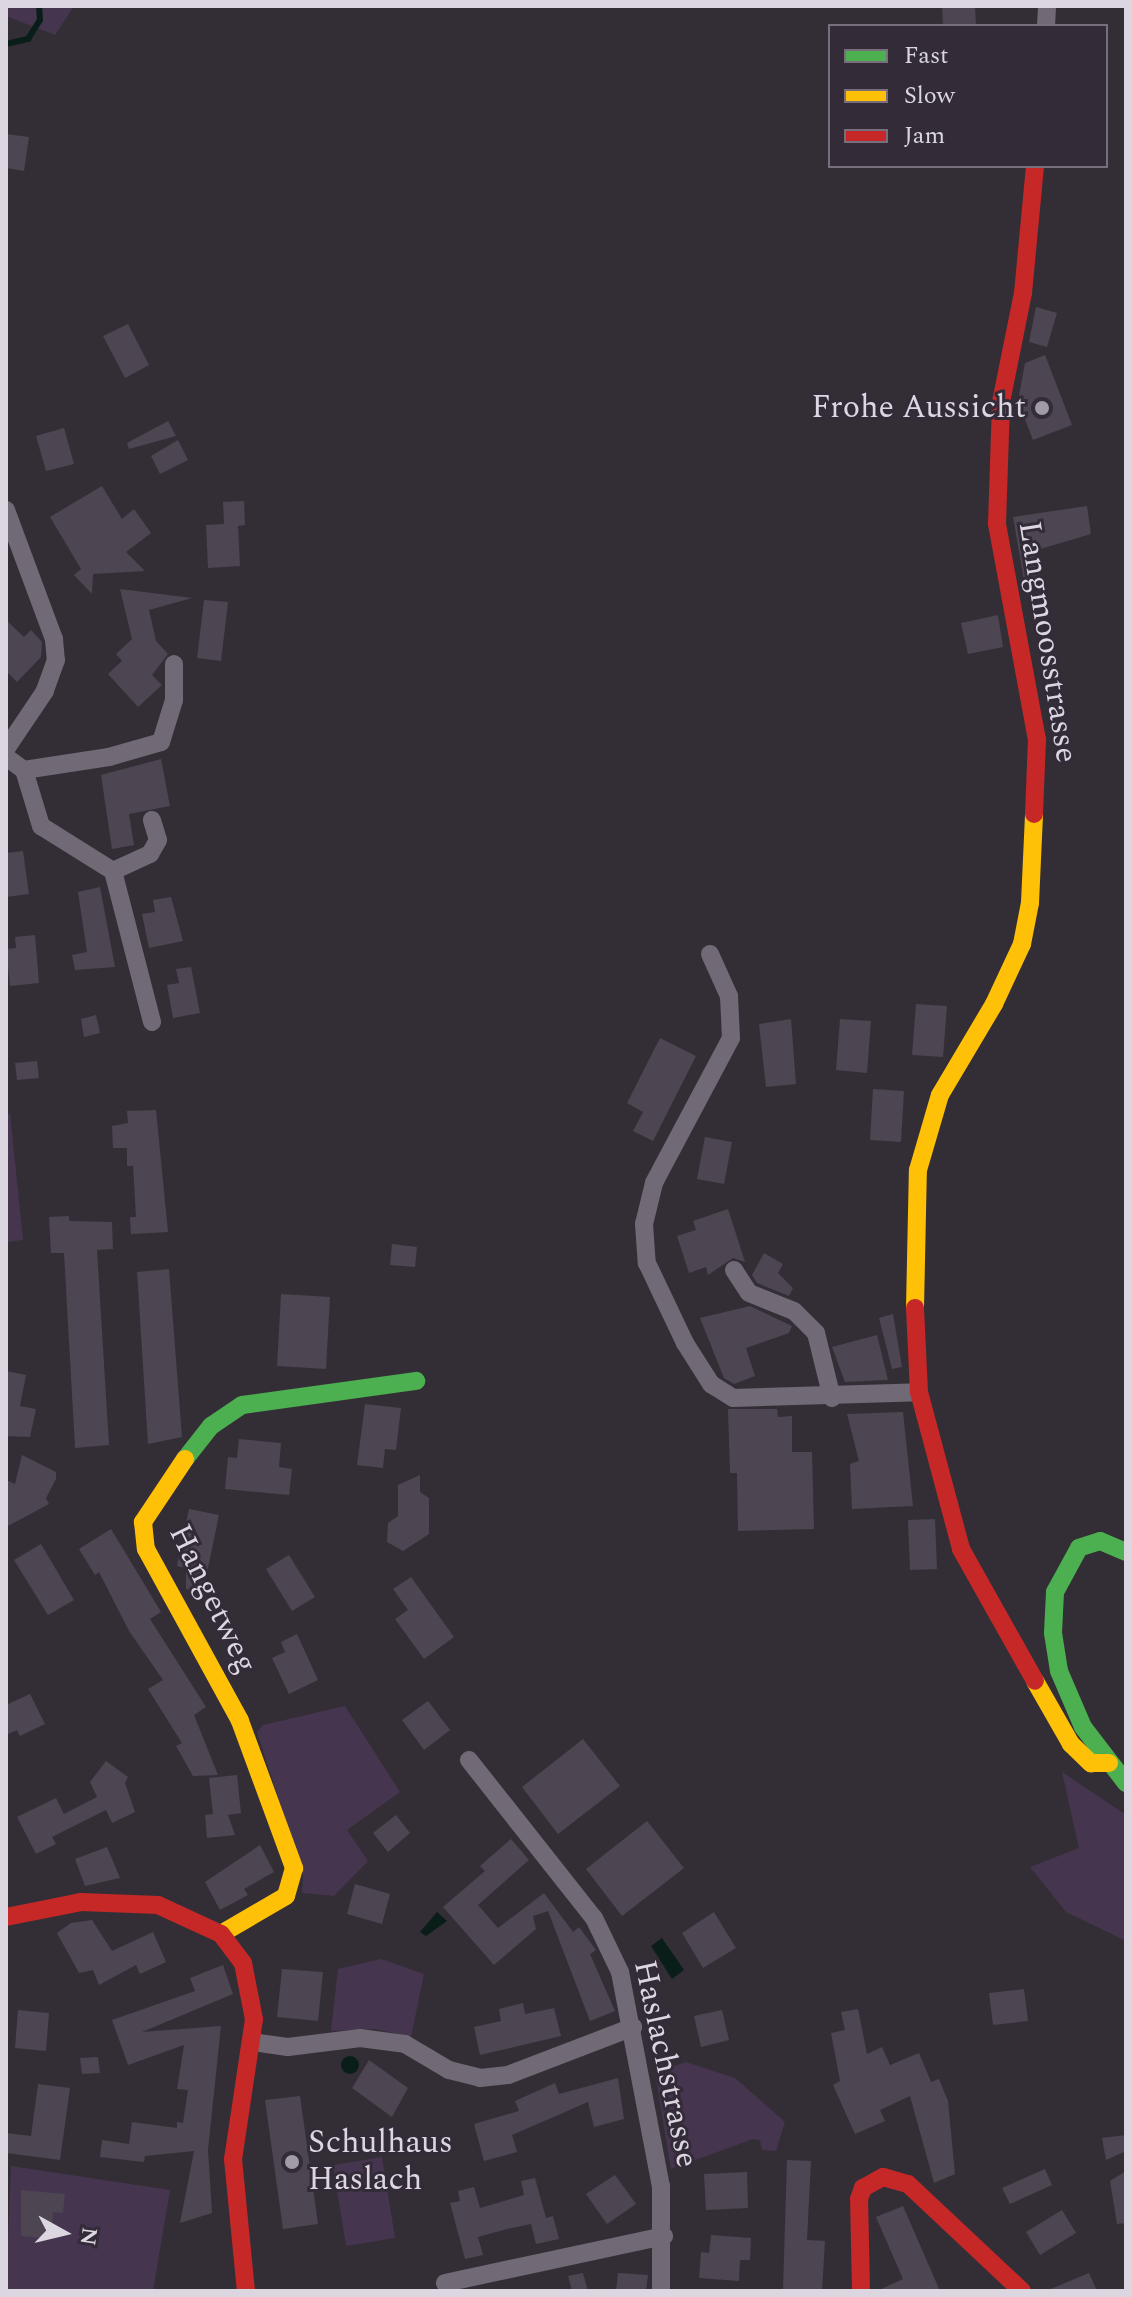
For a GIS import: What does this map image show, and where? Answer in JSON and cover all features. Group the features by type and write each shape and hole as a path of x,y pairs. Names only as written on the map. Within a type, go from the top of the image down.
{"street":[{"name":"Langmoosstrasse","path":"1035,168 1023,293 1001,402 997,524 1037,740 1030,903 1022,944 940,1095 918,1170 913,1223 919,1392 961,1549 1071,1744 1091,1763 1109,1763"},
{"path":"6,510 54,639 56,660 45,691 14,723 6,749"},
{"path":"24,770 109,757 161,742 174,700 174,664"},
{"path":"6,757 24,770 41,826 113,871 152,1022"},
{"path":"113,871 150,854 158,840 152,820"},
{"path":"710,954 729,996 731,1038 654,1183 644,1224 647,1263 691,1356 711,1384 733,1398 832,1398 919,1392"},
{"path":"734,1270 749,1293 794,1311 816,1333 832,1398"},
{"name":"Hangetweg","path":"221,1934 286,1896 294,1868 240,1721 146,1549 143,1522 156,1496 211,1426 242,1405 416,1381"},
{"path":"1126,1552 1100,1541 1079,1548 1055,1592 1059,1671 1083,1727 1126,1783"},
{"name":"Haslachstrasse","path":"469,1760 594,1918 620,1972 633,2027 661,2186 664,2236 661,2291"},
{"path":"6,1917 57,1905 124,1901 158,1905 221,1934 243,1963 253,1994 252,2042 233,2159 246,2291"},
{"path":"252,2042 288,2047 360,2038 405,2044 449,2070 480,2078 508,2075 633,2027"},
{"path":"861,2291 859,2199 863,2188 883,2177 908,2184 1022,2291"},
{"path":"445,2283 664,2236"}],"shaded area":[{"path":"6,6 74,6 55,35 6,16"},
{"path":"10,1113 23,1240 6,1242 6,1115"},
{"path":"345,1706 400,1792 347,1830 368,1861 334,1896 302,1893 303,1875 257,1732 263,1725"},
{"path":"1062,1772 1126,1815 1126,1941 1066,1912 1030,1867 1079,1848"},
{"path":"437,1912 447,1921 426,1936 420,1932"},
{"path":"662,1938 684,1970 672,1979 651,1946"},
{"path":"381,1959 424,1974 411,2037 375,2029 331,2031 338,1969"},
{"path":"350,2056 359,2065 350,2074 341,2065"},
{"path":"686,2062 735,2078 785,2122 776,2151 762,2150 760,2140 753,2139 671,2169 655,2073"},
{"path":"382,2157 395,2238 346,2246 333,2165"},
{"path":"11,2166 170,2190 153,2291 6,2291"}],"building":[{"path":"942,6 975,6 976,24 943,24"},
{"path":"6,134 29,137 24,171 6,168"},
{"path":"1036,307 1057,313 1047,347 1029,342"},
{"path":"128,324 149,365 125,378 103,336"},
{"path":"1045,355 1072,425 1033,440 1018,401 1025,363"},
{"path":"168,421 176,436 129,449 127,443"},
{"path":"64,428 74,464 46,471 36,436"},
{"path":"178,440 188,460 160,474 151,456"},
{"path":"102,486 122,519 134,509 151,533 126,552 145,571 93,574 92,594 74,575 81,569 50,517"},
{"path":"244,501 245,525 238,526 240,566 208,568 206,525 224,524 223,502"},
{"path":"1087,506 1091,534 1037,550 1041,578 1024,580 1013,517"},
{"path":"120,589 192,598 149,610 156,641 168,654 152,675 162,685 138,707 108,674 122,661 116,654 132,639"},
{"path":"204,600 228,602 221,661 197,658"},
{"path":"998,615 1003,647 968,654 961,623"},
{"path":"6,620 24,637 31,630 42,642 41,657 17,682 6,671"},
{"path":"161,759 170,806 129,814 134,845 112,849 101,775"},
{"path":"23,851 29,894 6,897 6,853"},
{"path":"100,887 115,967 75,970 72,955 87,952 78,892"},
{"path":"171,897 183,941 149,948 142,914 155,912 153,900"},
{"path":"35,935 39,983 10,986 6,949 16,948 15,937"},
{"path":"191,967 200,1013 173,1018 167,985 179,983 176,969"},
{"path":"916,1004 947,1006 943,1057 912,1055"},
{"path":"96,1015 100,1033 84,1037 81,1019"},
{"path":"791,1019 796,1084 766,1087 759,1024"},
{"path":"840,1019 871,1021 867,1073 836,1070"},
{"path":"660,1038 696,1056 653,1141 633,1131 643,1112 627,1103"},
{"path":"37,1061 39,1078 17,1080 15,1063"},
{"path":"873,1089 904,1091 901,1142 870,1140"},
{"path":"156,1110 168,1232 131,1234 130,1217 136,1217 133,1166 127,1166 127,1148 113,1148 112,1126 128,1123 127,1111"},
{"path":"705,1137 732,1142 724,1184 697,1179"},
{"path":"728,1209 745,1262 733,1258 708,1275 706,1267 689,1273 677,1236 696,1230 693,1221"},
{"path":"69,1216 69,1221 112,1222 113,1249 97,1250 109,1445 75,1448 64,1253 51,1253 49,1217"},
{"path":"392,1244 417,1247 415,1267 390,1265"},
{"path":"764,1253 783,1264 778,1273 793,1288 789,1296 757,1283 752,1275"},
{"path":"169,1269 182,1437 148,1444 137,1272"},
{"path":"281,1294 330,1297 326,1369 277,1366"},
{"path":"750,1306 792,1326 789,1333 746,1348 755,1376 734,1384 724,1378 700,1318"},
{"path":"893,1314 902,1367 892,1369 879,1318"},
{"path":"877,1335 888,1380 845,1382 832,1347"},
{"path":"6,1371 26,1375 20,1406 36,1409 30,1437 6,1436"},
{"path":"365,1404 401,1408 396,1450 385,1449 383,1468 357,1465"},
{"path":"728,1409 777,1409 778,1417 792,1416 792,1452 812,1452 814,1529 738,1531 737,1473 730,1473"},
{"path":"903,1412 913,1506 852,1509 850,1464 859,1461 847,1414"},
{"path":"239,1439 281,1443 279,1467 292,1469 289,1495 225,1489 228,1457 237,1458"},
{"path":"22,1455 56,1472 56,1479 46,1498 49,1504 6,1527 6,1480 15,1484"},
{"path":"420,1475 420,1492 429,1498 429,1534 403,1551 387,1542 388,1523 398,1516 398,1485"},
{"path":"189,1509 219,1515 203,1592 186,1589 186,1568 177,1566"},
{"path":"935,1519 937,1569 910,1570 908,1520"},
{"path":"111,1529 161,1612 150,1619 206,1707 194,1715 218,1775 193,1776 176,1746 182,1743 148,1689 163,1680 129,1631 99,1572 95,1575 79,1549"},
{"path":"41,1544 74,1600 48,1615 14,1560"},
{"path":"289,1555 315,1597 292,1611 266,1569"},
{"path":"411,1577 454,1637 424,1659 395,1619 408,1610 393,1589"},
{"path":"297,1634 318,1680 289,1694 272,1658 285,1652 281,1642"},
{"path":"30,1694 45,1724 20,1736 17,1730 6,1735 6,1705"},
{"path":"428,1701 450,1730 424,1750 402,1720"},
{"path":"583,1739 620,1786 558,1834 522,1787"},
{"path":"106,1761 128,1777 125,1783 135,1812 112,1823 106,1810 52,1837 56,1844 36,1854 17,1817 56,1798 64,1814 97,1797 90,1782"},
{"path":"237,1775 241,1813 228,1815 235,1835 207,1838 205,1815 213,1814 209,1778"},
{"path":"396,1815 410,1833 388,1852 373,1833"},
{"path":"647,1821 684,1868 622,1916 586,1869"},
{"path":"511,1839 529,1860 478,1905 498,1928 544,1893 573,1932 579,1927 596,1950 590,1954 615,2011 590,2021 548,1911 533,1916 536,1929 494,1965 443,1907 485,1871 480,1866"},
{"path":"260,1845 274,1872 244,1889 248,1895 220,1910 205,1882"},
{"path":"107,1847 120,1878 85,1886 75,1859"},
{"path":"355,1884 390,1894 382,1924 347,1914"},
{"path":"714,1912 736,1948 703,1968 682,1933"},
{"path":"92,1920 112,1951 153,1932 166,1962 140,1974 136,1965 99,1985 93,1970 79,1973 57,1933 71,1923"},
{"path":"223,1965 233,1994 142,2032 221,2026 208,2150 212,2213 180,2223 194,2151 145,2156 144,2162 100,2157 102,2140 129,2144 132,2122 177,2128 177,2122 183,2123 188,2090 177,2089 184,2045 128,2065 112,2020 195,1991 190,1978"},
{"path":"282,1969 323,1972 318,2021 277,2017"},
{"path":"1024,1989 1028,2021 993,2025 989,1993"},
{"path":"523,2003 525,2014 554,2008 561,2036 480,2055 474,2027 501,2021 499,2009"},
{"path":"858,2009 867,2054 882,2047 890,2065 919,2053 931,2082 939,2079 948,2101 955,2174 934,2183 910,2096 880,2110 885,2121 855,2134 833,2085 840,2081 831,2033 845,2030 841,2012"},
{"path":"18,2010 49,2013 46,2051 15,2048"},
{"path":"722,2010 729,2040 701,2047 694,2016"},
{"path":"98,2057 100,2073 82,2074 80,2058"},
{"path":"369,2060 408,2088 392,2117 352,2088"},
{"path":"618,2078 624,2119 594,2127 588,2102 512,2135 517,2152 484,2161 474,2124 519,2111 515,2101 555,2083 559,2094"},
{"path":"38,2084 70,2088 60,2160 6,2153 6,2133 31,2136"},
{"name":"Schulhaus Haslach","path":"300,2096 318,2224 283,2229 265,2100"},
{"path":"1126,2135 1126,2151 1106,2160 1102,2138"},
{"path":"787,2160 811,2161 807,2240 825,2241 822,2291 783,2290"},
{"path":"1045,2169 1052,2185 1010,2204 1002,2188"},
{"path":"1126,2171 1126,2223 1117,2224 1110,2181"},
{"path":"747,2172 748,2208 706,2210 704,2174"},
{"path":"615,2175 636,2204 607,2224 586,2194"},
{"path":"535,2178 546,2218 553,2216 559,2239 536,2244 531,2224 507,2229 478,2237 483,2255 465,2259 450,2203 460,2201 458,2191 474,2187 480,2208 524,2195 521,2181"},
{"path":"21,2190 65,2194 63,2213 53,2212 51,2239 21,2236"},
{"path":"903,2206 940,2291 877,2291 903,2279 876,2217"},
{"path":"1062,2210 1076,2233 1040,2255 1026,2232"},
{"path":"711,2235 751,2238 750,2260 740,2260 739,2281 699,2278 701,2252 709,2253"},
{"path":"583,2273 588,2291 572,2291 568,2276"},
{"path":"618,2273 648,2275 646,2291 616,2291"},
{"path":"1089,2273 1097,2291 1046,2291"}],"waterway":[{"path":"6,44 28,39 40,20 39,6"}],"traffic: fast":[{"path":"185,1459 211,1426 242,1405 416,1381"},
{"path":"1126,1552 1100,1541 1079,1548 1055,1592 1053,1633 1059,1671 1083,1727 1126,1783"}],"traffic: slow":[{"path":"915,1308 918,1170 940,1095 994,1004 1022,944 1030,903 1034,814"},
{"path":"185,1459 143,1522 146,1549 240,1721 294,1868 286,1896 221,1934"},
{"path":"1035,1681 1071,1744 1091,1763 1109,1763"}],"traffic: jam":[{"path":"1034,814 1037,740 997,524 1001,402 1023,293 1035,168"},
{"path":"915,1308 919,1392 961,1549 1035,1681"},
{"path":"6,1917 81,1902 158,1905 221,1934 243,1963 254,2019 233,2159 246,2291"},
{"path":"861,2291 859,2199 863,2188 883,2177 908,2184 1022,2291"}],"place":[{"name":"Frohe Aussicht","path":"1042,408"},
{"name":"Schulhaus Haslach","path":"292,2162"}]}
